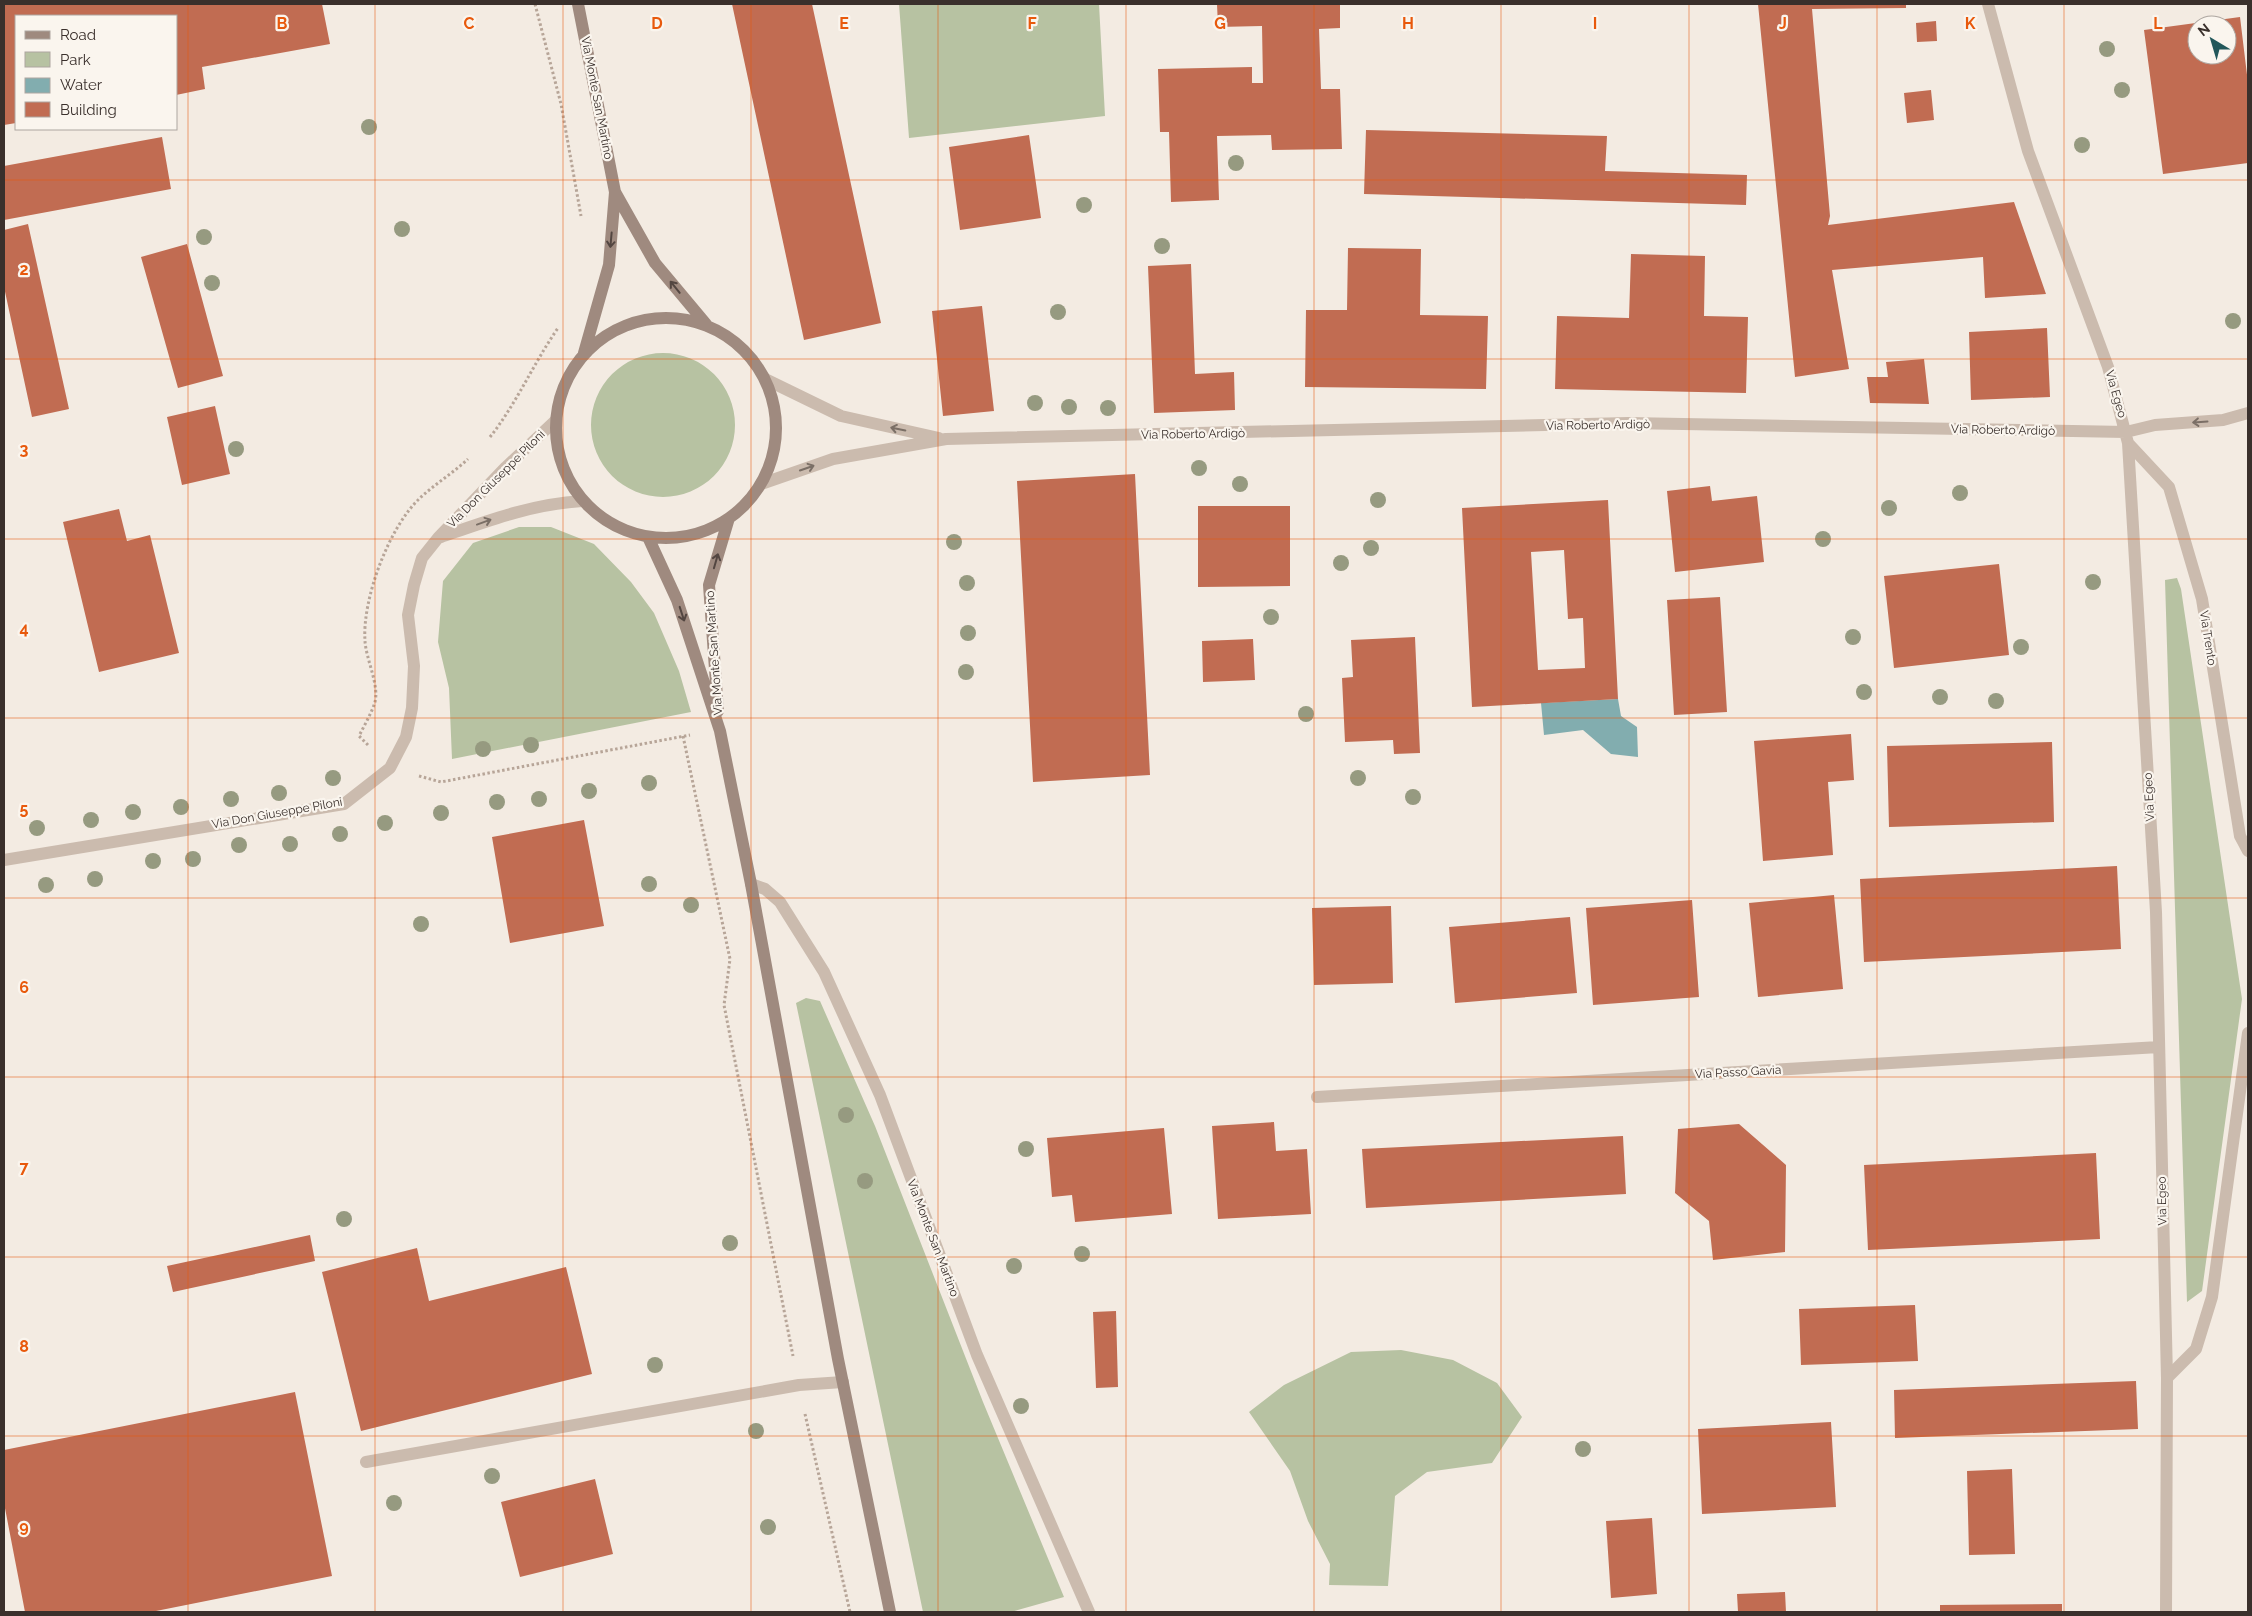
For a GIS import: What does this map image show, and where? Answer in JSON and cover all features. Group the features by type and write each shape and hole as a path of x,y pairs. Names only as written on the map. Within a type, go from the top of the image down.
{"street":[{"name":"Via Monte San Martino","path":"578,4 615,192 609,265 584,353"},
{"name":"Via Egeo","path":"1988,4 2028,150 2108,367 2127,437 2156,912 2167,1378 2166,1612"},
{"name":"Via Monte San Martino","path":"615,192 655,263 706,324"},
{"path":"673,317 706,324 730,338 750,356 765,379 775,414 774,450 761,484 747,503 729,518 704,531 686,536 676,538 648,537 612,525 582,501 566,477 557,449 555,421 564,385 584,353 610,333 640,320 673,317"},
{"name":"Via Roberto Ardigò","path":"765,379 841,416 946,439"},
{"name":"Via Roberto Ardigò","path":"761,484 833,458 946,439 1628,423 2127,437 2156,425 2223,420 2248,413"},
{"name":"Via Don Giuseppe Piloni","path":"4,860 344,804 390,768 406,737 412,708 414,666 408,615 422,558 438,538 506,467 555,421"},
{"name":"Via Trento","path":"2127,437 2169,487 2202,599 2240,836 2248,851"},
{"name":"Via Don Giuseppe Piloni","path":"438,538 504,515 553,503 582,501"},
{"name":"Via Monte San Martino","path":"720,731 709,585 729,518"},
{"name":"Via Monte San Martino","path":"648,537 677,600 720,731 751,884 843,1382 890,1612"},
{"name":"Via Monte San Martino","path":"751,884 765,889 780,902 824,972 880,1095 977,1355 1089,1612"},
{"path":"2167,1378 2196,1349 2212,1297 2248,1033"},
{"name":"Via Passo Gavia","path":"1317,1097 2159,1047"},
{"path":"366,1462 799,1385 843,1382"}],"path":[{"path":"535,4 560,104 581,219"},
{"path":"489,439 507,416 526,384 540,353 562,322"},
{"path":"470,458 419,498 395,531 384,554 370,597 365,641 374,679 375,704 359,736 390,768 441,782 683,736 720,731"},
{"path":"683,736 730,959 724,1005 799,1385 850,1612"}],"green space":[{"path":"899,4 1099,4 1105,116 909,138"},
{"path":"663,353 691,358 714,374 730,397 735,425 730,453 714,476 691,492 663,497 635,492 612,476 596,453 591,425 596,397 612,374 635,358"},
{"path":"519,527 551,527 594,544 631,582 654,613 679,671 691,712 452,759 449,688 438,642 443,581 473,543"},
{"path":"2177,578 2181,589 2242,999 2202,1291 2187,1302 2165,580"},
{"path":"806,998 820,1001 875,1126 983,1402 1064,1597 1011,1612 923,1612 796,1003"},
{"path":"1401,1350 1453,1360 1497,1383 1522,1417 1492,1463 1427,1472 1395,1496 1388,1586 1329,1585 1330,1564 1308,1521 1290,1471 1249,1412 1284,1385 1351,1352"}],"water":[{"path":"1618,699 1621,716 1637,727 1638,757 1611,754 1583,730 1544,735 1541,703"}],"building":[{"path":"4,4 322,4 330,44 202,67 205,89 178,95 178,15 15,15 15,123 4,125"},
{"path":"732,4 812,4 881,323 804,340"},
{"path":"1217,4 1340,4 1340,28 1319,29 1321,89 1340,89 1342,149 1272,150 1271,135 1217,136 1219,200 1171,202 1169,132 1160,132 1158,69 1252,67 1252,83 1263,83 1262,26 1218,27"},
{"path":"1758,4 1906,4 1906,8 1812,9 1830,216 1828,225 2014,202 2046,294 1985,298 1983,257 1832,270 1849,369 1795,377"},
{"path":"2237,17 2240,17 2248,83 2248,163 2163,174 2144,30 2187,24 2187,65 2237,65"},
{"path":"1936,21 1937,41 1917,42 1916,23"},
{"path":"1931,90 1934,120 1907,123 1904,93"},
{"path":"1366,130 1607,136 1605,171 1747,175 1746,205 1364,194"},
{"path":"1029,135 1041,218 960,230 949,147"},
{"path":"162,137 171,189 4,220 4,166"},
{"path":"28,224 69,409 32,417 4,287 4,230"},
{"path":"187,244 223,376 178,388 141,257"},
{"path":"1348,248 1421,249 1420,315 1488,316 1486,389 1305,387 1306,310 1347,310"},
{"path":"1631,254 1705,256 1704,316 1748,317 1746,393 1555,389 1557,316 1629,318"},
{"path":"1191,264 1195,374 1234,372 1235,410 1154,413 1148,266"},
{"path":"982,306 994,411 943,416 932,311"},
{"path":"2047,328 2050,397 1971,400 1969,332"},
{"path":"1924,359 1929,404 1870,403 1867,377 1888,377 1886,362"},
{"path":"215,406 230,474 182,485 167,417"},
{"path":"1135,474 1150,775 1033,782 1017,481"},
{"path":"1710,486 1712,501 1757,496 1764,562 1675,572 1667,491"},
{"path":"1608,500 1618,699 1472,707 1462,508","holes":["1564,550 1568,619 1583,618 1585,668 1538,670 1531,552"]},
{"path":"1198,506 1290,506 1290,586 1198,587"},
{"path":"119,509 127,541 150,535 179,653 99,672 63,522"},
{"path":"1999,564 2009,655 1894,668 1884,576"},
{"path":"1720,597 1727,712 1674,715 1667,600"},
{"path":"1415,637 1420,753 1394,754 1393,740 1345,742 1342,678 1353,677 1351,640"},
{"path":"1253,639 1255,680 1203,682 1202,641"},
{"path":"1851,734 1854,780 1828,782 1833,855 1763,861 1754,741"},
{"path":"2052,742 2054,822 1889,827 1887,746"},
{"path":"584,820 604,926 510,943 492,837"},
{"path":"2117,866 2121,949 1864,962 1860,879"},
{"path":"1834,895 1843,989 1758,997 1749,903"},
{"path":"1692,900 1699,997 1593,1005 1586,908"},
{"path":"1391,906 1393,983 1314,985 1312,908"},
{"path":"1570,917 1577,993 1455,1003 1449,927"},
{"path":"1274,1122 1276,1151 1307,1149 1311,1214 1218,1219 1212,1126"},
{"path":"1739,1124 1786,1165 1785,1252 1713,1260 1709,1221 1675,1193 1678,1129"},
{"path":"1164,1128 1172,1214 1075,1222 1072,1195 1052,1197 1047,1138"},
{"path":"1623,1136 1626,1194 1366,1208 1362,1149"},
{"path":"2096,1153 2100,1239 1868,1250 1864,1165"},
{"path":"310,1235 315,1261 173,1292 167,1266"},
{"path":"417,1248 429,1301 566,1267 592,1374 361,1431 322,1272"},
{"path":"1915,1305 1918,1361 1801,1365 1799,1309"},
{"path":"1116,1311 1118,1387 1096,1388 1093,1312"},
{"path":"2136,1381 2138,1429 1895,1438 1894,1390"},
{"path":"295,1392 332,1576 151,1612 25,1612 4,1503 4,1450"},
{"path":"1831,1422 1836,1507 1702,1514 1698,1429"},
{"path":"2012,1469 2015,1554 1969,1555 1967,1471"},
{"path":"595,1479 613,1554 520,1577 501,1502"},
{"path":"1652,1518 1657,1594 1611,1598 1606,1521"},
{"path":"1785,1592 1786,1612 1738,1612 1737,1594"},
{"path":"2062,1604 2062,1612 1940,1612 1940,1605"}]}
